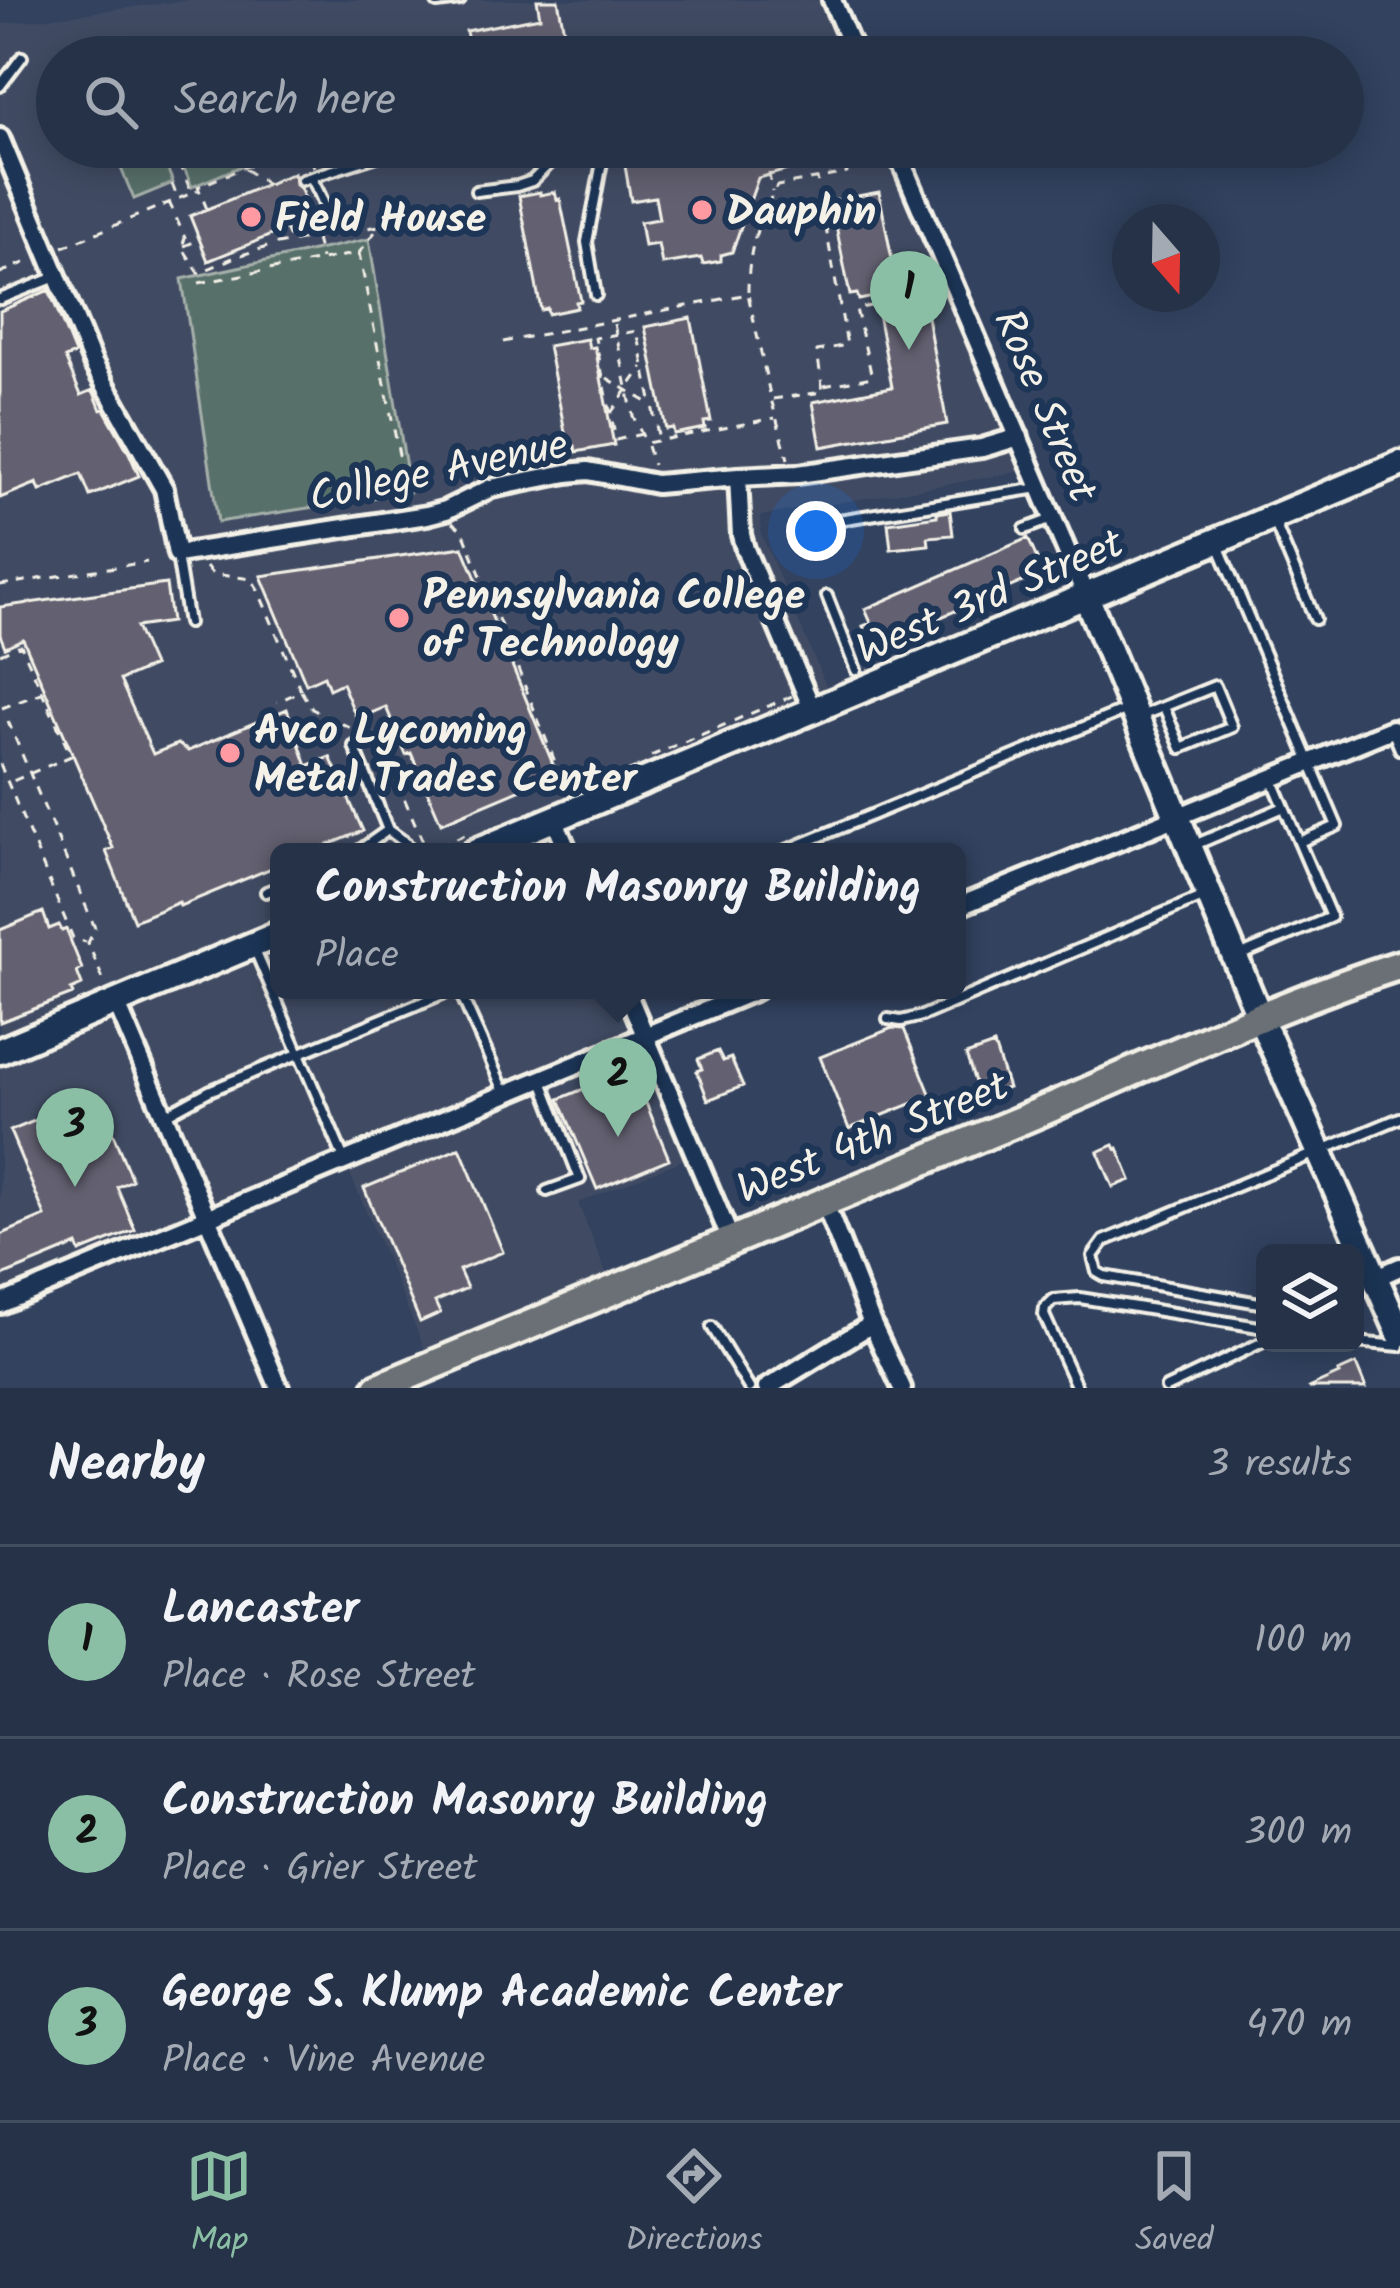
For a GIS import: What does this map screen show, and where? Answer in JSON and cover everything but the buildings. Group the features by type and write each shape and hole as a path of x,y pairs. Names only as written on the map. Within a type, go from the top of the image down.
{"main road":[{"name":"West 3rd Street","path":"497,843 1400,464"},
{"name":"Rose Street","path":"1086,596 1319,1152 1365,1282 1400,1334"},
{"path":"0,1051 110,994 270,938"},
{"name":"West 4th Street","path":"378,1388 1260,1018 1400,965"}],"street":[{"path":"832,0 847,36"},
{"path":"2,147 93,363 164,489 177,554"},
{"name":"Rose Street","path":"904,168 1086,596"},
{"name":"College Avenue","path":"177,554 427,515 491,488 567,473 593,472 656,484 798,474 982,448 1018,437"},
{"path":"738,477 745,549 813,711"},
{"path":"966,903 1392,729"},
{"path":"554,819 564,843"},
{"path":"110,994 279,1388"},
{"path":"630,999 731,1240"},
{"path":"0,1304 734,999"},
{"path":"824,1201 902,1388"},
{"path":"1365,1282 1400,1267"},
{"path":"767,1388 872,1324"}],"lane":[{"path":"437,3 460,0"},
{"path":"0,86 22,57"},
{"path":"323,226 326,212 310,177 339,168"},
{"path":"476,191 532,181 545,168"},
{"path":"596,295 587,242 601,168"},
{"path":"0,299 57,276"},
{"path":"820,524 1040,488"},
{"path":"1272,518 1315,619"},
{"path":"1025,529 1054,519"},
{"path":"1216,542 1337,826 1299,842"},
{"path":"177,554 188,622"},
{"path":"827,596 856,670"},
{"path":"805,843 1134,712 1164,707 1215,686 1232,727 1181,748 1164,707"},
{"path":"1392,729 1400,749"},
{"path":"354,746 388,830 406,843"},
{"path":"1236,957 1331,917 1272,777"},
{"path":"1190,847 1284,807"},
{"path":"370,843 388,830"},
{"path":"266,892 270,890"},
{"path":"966,997 1209,894"},
{"path":"253,945 270,985"},
{"path":"276,999 346,1162"},
{"path":"163,1116 199,1096 434,999"},
{"path":"460,999 506,1095"},
{"path":"888,1019 922,1016 962,999"},
{"path":"541,1080 580,1179 547,1191"},
{"path":"1256,1302 1104,1276 1097,1272 1094,1256 1104,1241 1400,1118"},
{"path":"1076,1388 1044,1315 1053,1300 1071,1298 1256,1327"},
{"path":"712,1327 748,1388"},
{"path":"1364,1343 1400,1346"},
{"path":"1166,1388 1256,1345"}],"path":[{"path":"181,168 192,193"},
{"path":"58,249 243,168 267,184"},
{"path":"309,168 310,177"},
{"path":"788,460 748,294 748,259 777,186 847,173 846,168"},
{"path":"770,173 772,194"},
{"path":"771,400 823,392 817,351 847,345 817,178"},
{"path":"172,184 178,199"},
{"path":"199,190 208,209"},
{"path":"169,202 184,238 182,247 199,274 235,256 277,244 379,226 359,253 199,284"},
{"path":"301,242 323,226"},
{"path":"285,229 301,242"},
{"path":"315,238 321,260"},
{"path":"182,247 199,240"},
{"path":"359,253 405,485"},
{"path":"0,273 38,257"},
{"path":"503,342 748,294"},
{"path":"822,386 872,377 856,309 906,299"},
{"path":"613,321 634,416 655,473"},
{"path":"642,434 616,440 595,338 637,331 658,440"},
{"path":"611,413 644,366"},
{"path":"603,376 652,405"},
{"path":"646,442 776,417"},
{"path":"452,520 463,531 567,792"},
{"path":"200,561 212,574 252,579 312,709 359,732 377,734 424,843"},
{"path":"0,586 147,562"},
{"path":"0,654 21,645 71,756 8,783"},
{"path":"277,702 301,691"},
{"path":"2,708 42,692"},
{"path":"8,722 94,928 88,943 110,994"},
{"path":"0,764 73,938 88,943"}],"shaded area":[{"name":"Pennsylvania College of Technology","path":"189,0 824,0 840,36 36,36 36,168 895,168 1024,471 761,516 761,534 833,702 555,819 564,843 270,843 270,999 630,999 695,1155 578,1203 613,1290 432,1366 345,1162 0,1304 0,24"}],"green space":[{"path":"121,168 167,168 173,183 134,199"},
{"path":"184,168 237,168 192,187"},
{"path":"369,239 410,492 218,522 182,279"}],"place":[{"name":"Dauphin","path":"702,210"},
{"name":"Field House","path":"251,217"},
{"name":"Lancaster","path":"909,350"},
{"name":"Pennsylvania College of Technology","path":"399,618"},
{"name":"Avco Lycoming Metal Trades Center","path":"230,753"},
{"name":"Construction Masonry Building","path":"618,1137"},
{"name":"George S. Klump Academic Center","path":"75,1187"}]}
